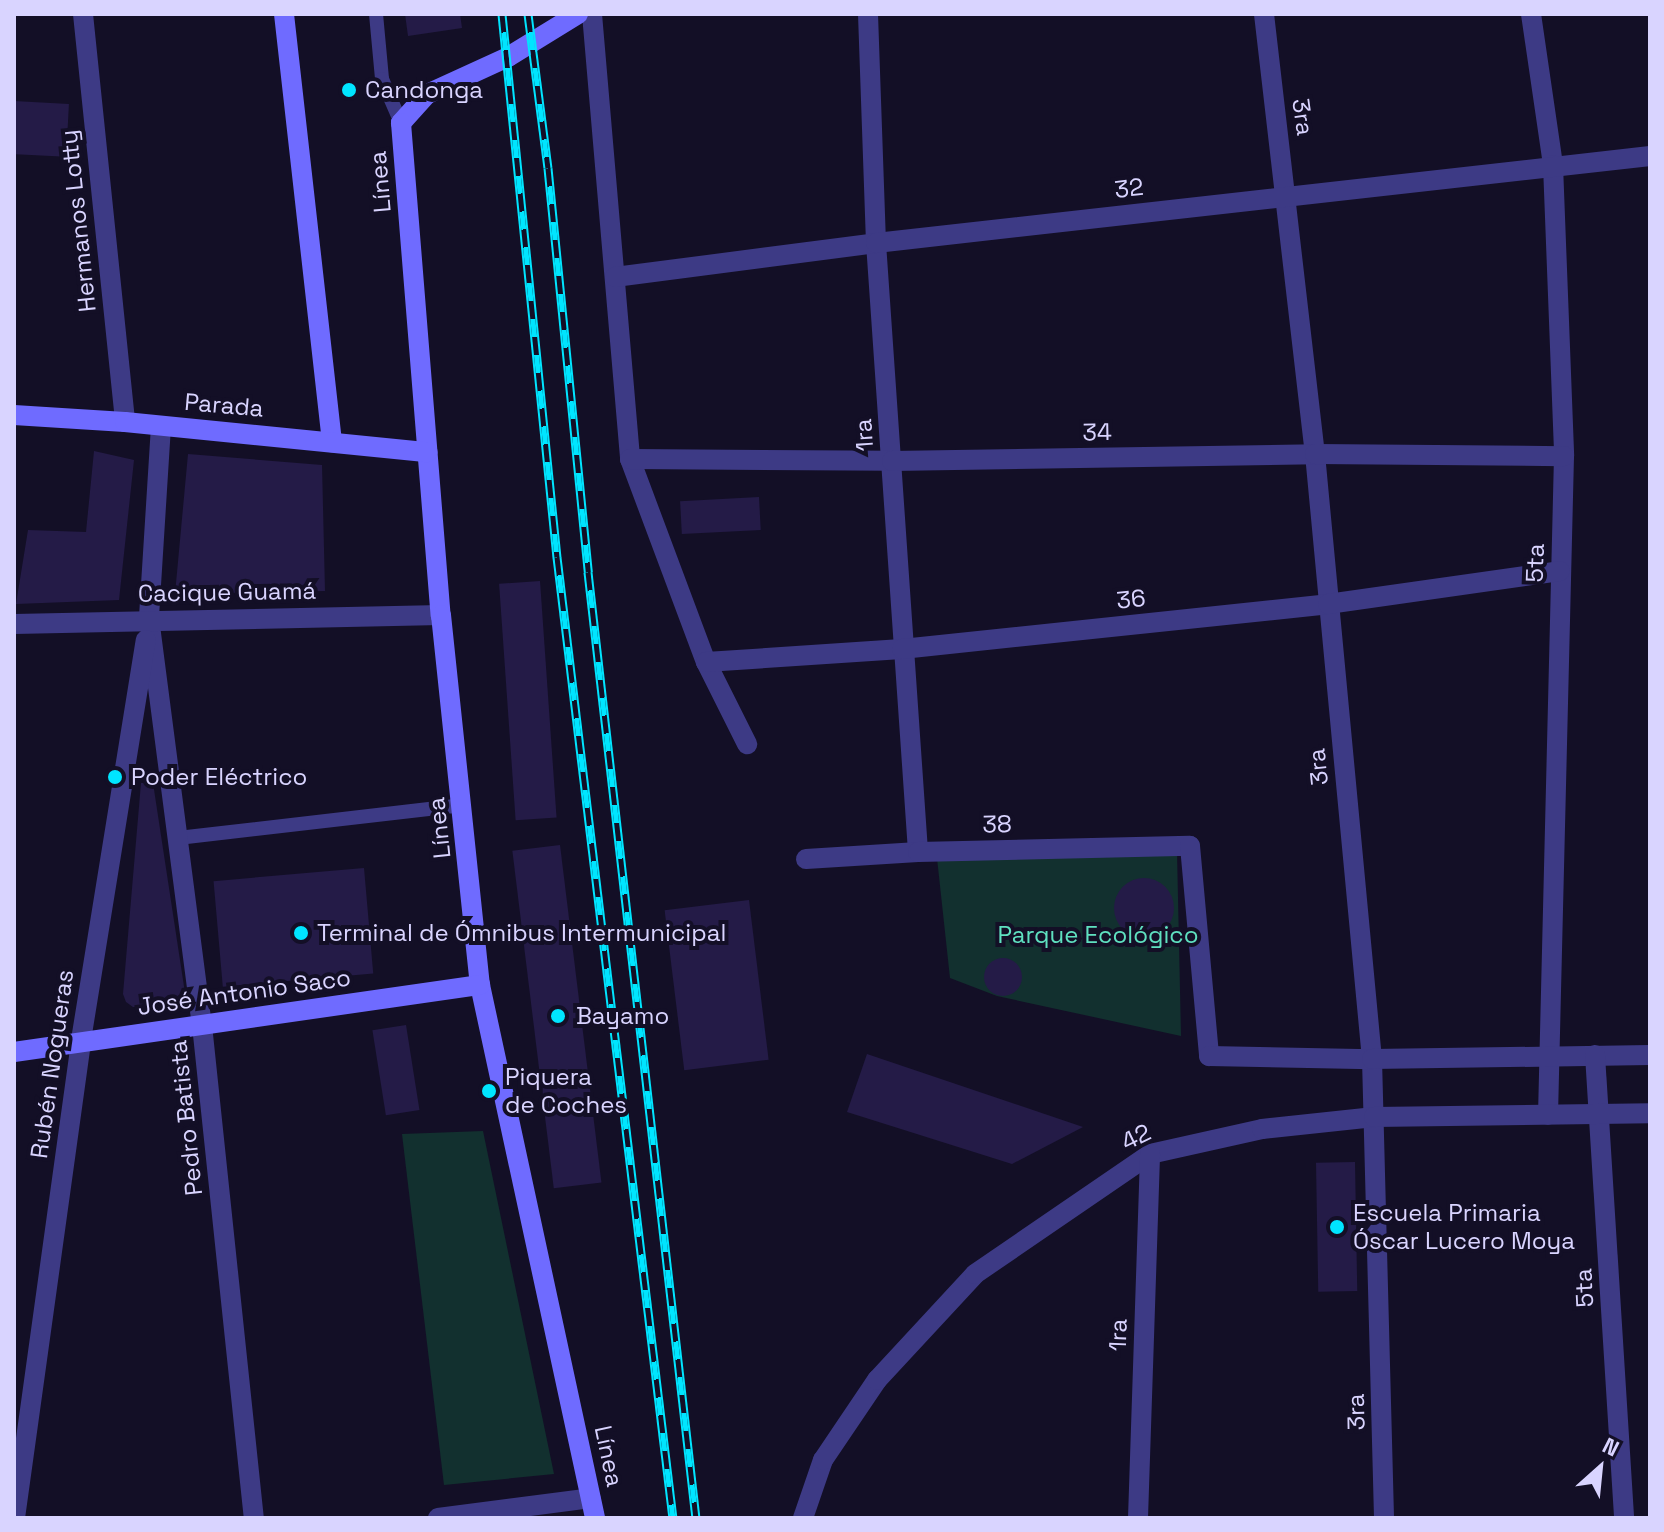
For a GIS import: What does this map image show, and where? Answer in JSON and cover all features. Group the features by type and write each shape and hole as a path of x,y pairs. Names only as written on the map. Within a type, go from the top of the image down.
{"main road":[{"path":"284,14 332,442"},
{"path":"401,123 427,94 532,45 578,14"},
{"name":"Línea","path":"401,123 441,615 480,985 593,1508"},
{"name":"Parada","path":"14,415 125,422 428,452"},
{"name":"José Antonio Saco","path":"14,1052 480,985"}],"street":[{"name":"Hermanos Lotty","path":"83,14 125,422"},
{"path":"592,14 630,459 706,662 747,744"},
{"name":"1ra","path":"868,14 876,243 918,852"},
{"name":"3ra","path":"1264,14 1288,196 1315,454 1372,1059 1384,1518"},
{"name":"5ta","path":"1531,14 1553,165 1564,456 1547,1055 1548,1115"},
{"name":"32","path":"615,277 876,243 1650,156"},
{"name":"Pedro Batista","path":"161,426 149,618 202,1025 254,1518"},
{"name":"34","path":"630,459 892,461 1315,454 1564,456"},
{"name":"36","path":"706,662 902,649 1328,604 1560,571"},
{"name":"Cacique Guamá","path":"14,624 149,618 441,615"},
{"name":"Rubén Nogueras","path":"15,1518 81,1040 149,618"},
{"name":"38","path":"806,859 918,852 1190,846 1209,1056 1372,1059"},
{"name":"5ta","path":"1595,1055 1624,1518"},
{"path":"1372,1059 1650,1055"},
{"name":"42","path":"803,1518 823,1460 877,1380 975,1274 1150,1154 1262,1129 1374,1117 1650,1113"},
{"name":"1ra","path":"1138,1518 1150,1154"},
{"path":"438,1518 593,1508"}],"lane":[{"path":"376,14 382,79 401,123"},
{"path":"178,838 463,805"}],"green space":[{"name":"Parque Ecológico","path":"1177,852 1181,1036 997,996 950,978 937,858"},
{"path":"483,1131 554,1474 444,1485 402,1134"}],"building":[{"path":"405,14 460,14 462,28 408,36"},
{"path":"14,101 69,104 66,157 14,154"},
{"path":"94,451 134,460 119,600 16,604 28,530 86,532"},
{"path":"188,454 322,465 325,591 175,594"},
{"path":"759,497 761,530 682,534 680,501"},
{"path":"540,581 557,817 516,820 499,584"},
{"path":"141,783 153,783 185,993 180,1001 163,1007 133,1007 126,1002 123,994"},
{"name":"Bayamo","path":"560,845 601,1182 554,1188 512,851"},
{"path":"364,868 373,974 223,987 214,881"},
{"path":"1144,878 1156,880 1165,887 1172,896 1172,920 1165,929 1156,936 1144,938 1132,936 1123,929 1116,920 1114,908 1116,896 1123,887 1132,880"},
{"path":"749,900 769,1060 684,1070 665,910"},
{"path":"1003,958 1016,964 1022,977 1016,990 1003,996 990,990 984,977 990,964"},
{"path":"406,1025 419,1110 386,1115 372,1030"},
{"path":"867,1054 1083,1127 1012,1164 847,1112"},
{"name":"Escuela Primaria Óscar Lucero Moya","path":"1355,1162 1357,1291 1318,1292 1316,1163"}],"railway":[{"path":"502,14 557,557 673,1518"},
{"path":"528,14 548,168 588,572 696,1518"}],"place":[{"name":"Candonga","path":"349,90"},
{"name":"Poder Eléctrico","path":"115,777"},
{"name":"Terminal de Ómnibus Intermunicipal","path":"301,933"},
{"name":"Bayamo","path":"558,1016"},
{"name":"Piquera de Coches","path":"489,1091"},
{"name":"Escuela Primaria Óscar Lucero Moya","path":"1337,1227"}]}
